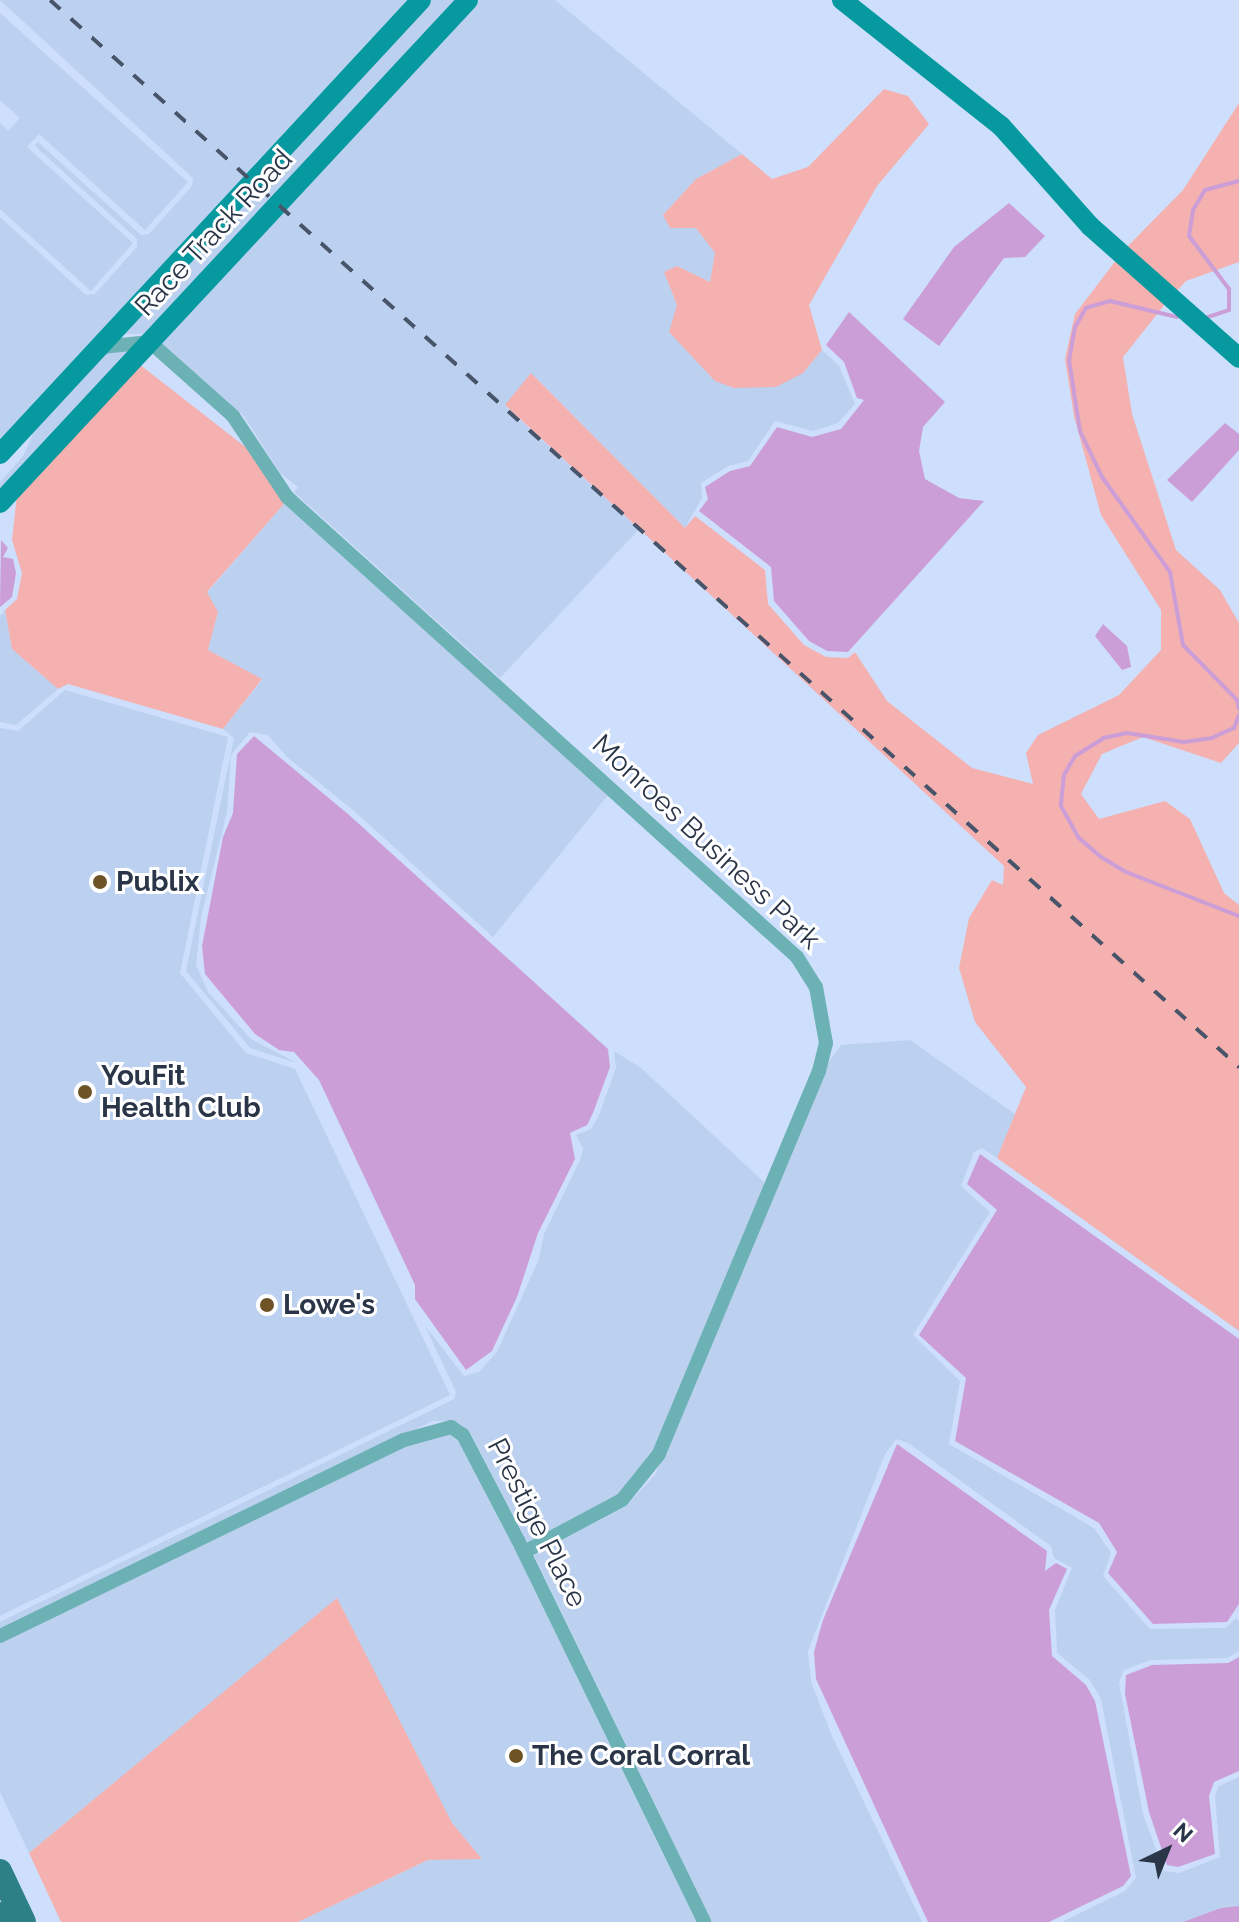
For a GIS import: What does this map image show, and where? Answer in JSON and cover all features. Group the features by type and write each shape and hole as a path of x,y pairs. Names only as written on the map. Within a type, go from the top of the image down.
{"main road":[{"name":"Race Track Road","path":"0,454 421,0"},
{"name":"Race Track Road","path":"0,503 468,0"},
{"path":"842,0 1001,126 1090,226 1239,358"},
{"path":"52,398 92,405"},
{"path":"0,472 20,450 32,419"},
{"path":"0,1871 24,1922"},
{"path":"0,1914 4,1922"}],"street":[{"path":"99,348 120,341 150,342"},
{"name":"Monroes Business Park","path":"150,342 238,421 287,497 797,957 816,987 826,1043 819,1071 659,1454 622,1500 524,1552"},
{"name":"Prestige Place","path":"0,1636 435,1428 451,1427 463,1435 524,1552 704,1922"}],"shaded area":[{"path":"0,0 407,0 0,439 0,217 86,295 95,294 137,247 137,239 35,146 38,142 141,235 149,234 192,186 193,178"},
{"path":"430,0 459,0 148,334 121,334"},
{"path":"477,0 555,0 742,154 696,179 663,215 670,228 696,228 715,253 710,282 677,266 664,272 677,305 803,373 822,350 839,366 855,404 838,423 813,431 775,421 748,461 728,466 701,483 702,498 685,528 531,373 505,406 639,529 500,678 294,492 298,487 280,473 244,416 160,341"},
{"path":"0,13 188,182 145,230 39,134 27,147 133,243 91,291 0,209 0,123 8,131 20,118 0,100"},
{"path":"884,89 908,96 929,124 877,186 809,305 822,350 803,373 776,387 734,388 715,381 669,332 677,305 664,272 677,266 710,282 715,253 696,228 670,228 663,215 696,179 742,154 772,179 808,167"},
{"path":"1239,103 1239,262 1186,281 1176,292 1126,248 1183,190"},
{"path":"1009,203 1045,236 1025,257 1004,258 939,346 903,319 954,247"},
{"path":"1117,259 1166,303 1123,357 1132,414 1176,550 1220,590 1239,623 1239,743 1221,763 1143,737 1102,754 1081,794 1099,819 1165,801 1190,819 1224,893 1239,905 1239,1331 997,1158 1026,1087 975,1022 959,968 969,918 992,880 1003,885 1004,866 505,405 531,373 685,528 695,516 765,570 768,604 804,645 826,657 848,658 855,652 887,701 972,768 1033,784 1026,753 1038,735 1119,695 1161,650 1161,610 1101,515 1074,416 1065,359 1075,314"},
{"path":"849,312 945,402 923,427 919,451 925,479 959,498 984,501 848,652 827,651 809,641 774,601 771,567 699,511 708,499 705,487 730,471 750,466 777,427 812,437 841,429 864,400 857,398 844,362 826,345"},
{"path":"136,347 0,494 0,482 24,455 38,422 102,354"},
{"path":"139,364 248,449 284,504 207,592 218,612 208,650 262,679 223,729 68,684 58,689 12,649 5,610 17,599 22,573 12,540 17,495"},
{"path":"1225,423 1239,434 1239,450 1192,502 1167,480"},
{"path":"284,504 608,795 493,937 353,810 287,757 268,735 250,732 231,755 227,812 201,917 196,965 208,992 251,1039 297,1063 250,1048 186,971 234,738 223,729 262,680 208,650 218,612 207,593"},
{"path":"1,540 8,548 3,557 13,559 16,573 12,597 0,607"},
{"path":"5,610 12,649 58,689 16,725 0,722 0,616"},
{"path":"1103,624 1127,646 1131,667 1122,670 1095,636"},
{"path":"65,690 228,737 180,973 246,1053 295,1069 450,1395 0,1616 0,728 18,731"},
{"path":"254,736 348,814 608,1049 610,1067 587,1125 570,1133 575,1159 538,1233 517,1297 492,1351 466,1370 415,1299 415,1285 319,1080 294,1052 279,1050 255,1034 205,974 202,946 223,837 233,813 237,754"},
{"path":"910,1040 1015,1114 997,1158 982,1148 974,1152 961,1186 990,1212 913,1335 960,1381 949,1444 1094,1528 1111,1553 1103,1576 1150,1629 1226,1628 1236,1618 1239,1621 1239,1651 1227,1658 1151,1660 1124,1670 1119,1683 1143,1814 1164,1871 1179,1873 1220,1857 1215,1796 1219,1786 1239,1777 1239,1906 1183,1922 1062,1922 1125,1891 1136,1878 1101,1699 1090,1680 1057,1653 1055,1610 1072,1568 1054,1558 1051,1546 908,1443 896,1439 885,1454 808,1651 811,1682 832,1736 922,1922 712,1922 534,1555 625,1507 655,1475 827,1065 841,1045"},
{"path":"614,1051 641,1068 765,1183 653,1452 619,1495 528,1543 470,1432 455,1421 433,1421 0,1628 0,1622 454,1399 456,1392 425,1326 464,1376 479,1372 497,1352 539,1259 544,1234 580,1160 583,1149 576,1135 591,1129 599,1115 616,1068"},
{"path":"980,1154 1239,1339 1239,1604 1227,1622 1153,1624 1108,1573 1117,1552 1099,1523 955,1441 966,1378 919,1335 997,1210 967,1184"},
{"path":"448,1434 458,1441 518,1556 696,1922 298,1922 428,1860 481,1858 452,1824 337,1599 29,1853 0,1792 0,1643 406,1446"},
{"path":"897,1444 1047,1551 1045,1571 1056,1563 1067,1569 1049,1610 1052,1656 1086,1685 1095,1701 1131,1876 1123,1886 1049,1922 928,1922 816,1679 814,1652 823,1620"},
{"path":"337,1598 452,1823 482,1859 428,1860 298,1922 61,1922 29,1853"},
{"path":"1239,1657 1239,1771 1214,1782 1209,1796 1215,1854 1178,1867 1167,1865 1149,1812 1125,1694 1126,1675 1152,1665 1228,1663"},
{"path":"1239,1906 1239,1922 1183,1922 1221,1908"}],"waterway":[{"path":"1208,317 1229,310 1229,289 1189,236 1193,210 1205,190 1239,181"},
{"path":"1177,317 1110,301 1086,308 1075,327 1069,360 1080,431 1102,477 1170,572 1183,645 1237,700 1239,709"},
{"path":"1239,715 1234,728 1212,738 1184,742 1127,733 1104,738 1075,756 1064,775 1061,806 1079,838 1101,857 1126,872 1239,916"}],"railway":[{"path":"50,0 1239,1067"}],"place":[{"name":"Publix","path":"100,882"},
{"name":"YouFit Health Club","path":"85,1092"},
{"name":"Lowe's","path":"267,1305"},
{"name":"The Coral Corral","path":"516,1756"}]}
